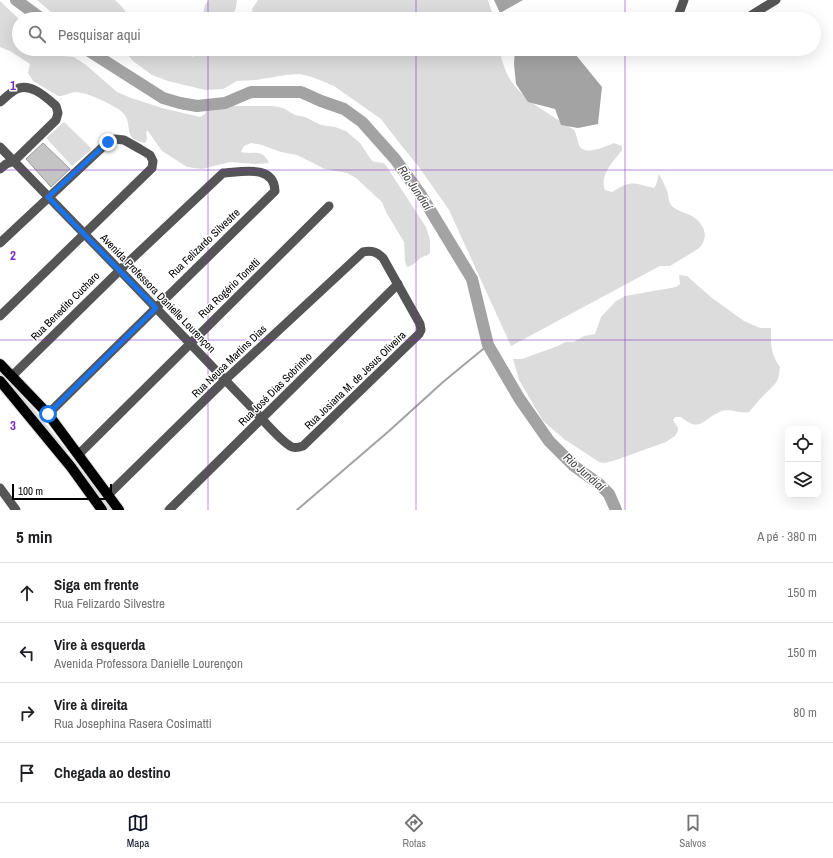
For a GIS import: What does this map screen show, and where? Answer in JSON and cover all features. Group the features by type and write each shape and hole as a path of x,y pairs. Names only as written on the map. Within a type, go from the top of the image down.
{"main road":[{"path":"0,364 48,414 119,510"},
{"path":"0,382 71,467 102,510"}],"street":[{"path":"680,12 684,0"},
{"path":"756,12 776,0"},
{"path":"0,102 15,89 22,87 29,88 56,106 58,113 56,120 14,161 6,164 0,169"},
{"path":"0,243 108,142 115,138 124,140 150,155 153,161 152,168 0,316"},
{"name":"Avenida Professora Danielle Lourençon","path":"0,147 291,447 296,448 303,446"},
{"name":"Rua Felizardo Silvestre","path":"48,414 275,191 275,183 268,175 259,171 223,173"},
{"name":"Rua Benedito Cucharo","path":"12,376 120,270 223,173"},
{"name":"Rua Rogério Tonetti","path":"78,455 329,206"},
{"name":"Rua Neusa Martins Dias","path":"108,496 225,380 363,252 371,251 378,253 383,258 398,284"},
{"name":"Rua Josiana M. de Jesus Oliveira","path":"303,446 419,334 421,330 420,324 398,284"},
{"name":"Rua José Dias Sobrinho","path":"169,510 398,284"},
{"path":"0,488 16,510"}],"shaded area":[{"path":"37,0 115,0 125,12 51,12"},
{"path":"209,0 237,0 234,12 204,12 205,5"},
{"path":"258,0 488,0 492,12 253,12 252,9"},
{"path":"494,0 523,0 502,12 500,12"},
{"path":"0,1 12,12 12,52 0,47"},
{"path":"18,56 74,57 86,65 117,92 162,108 200,117 205,114 207,108 214,106 272,106 283,108 295,115 305,117 321,125 335,127 346,131 360,143 372,161 385,164 426,227 430,240 430,253 421,257 413,265 407,267 405,261 404,242 386,212 382,202 356,178 347,173 325,169 297,155 251,143 244,146 241,152 264,155 269,163 255,164 230,162 202,169 187,167 162,151 148,131 146,131 147,139 145,143 132,138 125,116 121,111 113,106 82,93 74,92 58,96 33,81 28,73 30,64"},
{"path":"129,56 501,56 507,73 521,93 527,99 574,130 579,145 582,148 585,150 595,150 614,143 622,146 622,150 605,174 605,190 612,192 628,184 654,188 659,174 672,206 692,216 700,223 704,231 704,240 698,249 670,266 660,266 511,346 449,210 419,167 381,119 334,86 312,77 299,74 286,75 256,80 237,81 223,89 205,90 168,81 152,75"},
{"path":"515,56 577,56 602,87 598,124 578,128 561,125 555,109 528,102 516,84"},
{"path":"64,122 92,149 72,166 46,138"},
{"path":"679,275 687,276 712,298 744,321 760,328 771,328 771,344 773,353 780,367 778,379 749,412 725,410 698,424 688,422 681,417 675,417 673,420 678,428 678,431 675,436 666,442 616,460 605,463 599,462 564,439 543,421 519,380 513,359 522,359 565,342 574,342 584,336 595,334 601,317 616,301 625,296 676,287 680,284"},
{"path":"0,372 33,408 68,452 62,452 0,377"},
{"path":"70,455 112,510 107,510 67,456"}],"building":[{"path":"43,143 70,169 51,187 26,159"}],"waterway":[{"name":"Rio Jundiaí","path":"16,0 32,12"},
{"name":"Rio Jundiaí","path":"97,56 163,98 180,103 197,106 225,103 251,92 301,92 344,109 362,122 395,159 421,195 472,279 488,345 519,398 549,441 574,466 599,484 609,494 616,510"},
{"path":"297,510 389,431 443,382 488,345"}],"route":[{"path":"48,414 156,308 48,197 108,142"}]}
